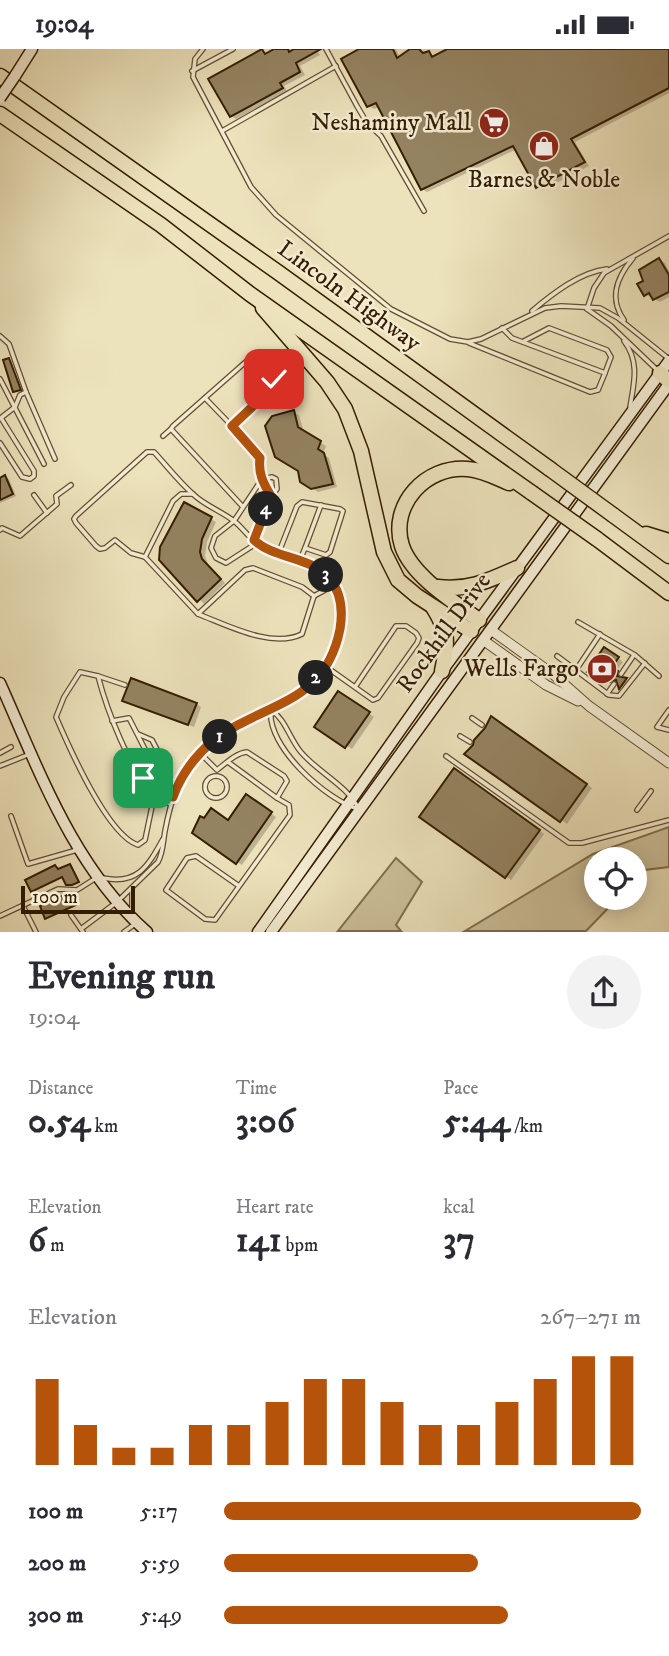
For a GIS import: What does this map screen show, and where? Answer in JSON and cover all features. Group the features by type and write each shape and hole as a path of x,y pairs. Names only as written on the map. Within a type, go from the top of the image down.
{"highway":[{"name":"Lincoln Highway","path":"7,76 669,556"},
{"path":"0,114 161,225 250,294 597,539 669,593"},
{"path":"250,294 327,382 345,409 361,451 389,564 398,580 432,606 481,630"},
{"path":"481,630 413,566 402,547 400,537 403,507 417,486 440,474 465,468 487,473 532,493"},
{"path":"626,524 652,537 669,541"},
{"path":"436,587 472,587 517,568"},
{"path":"432,606 442,622 446,636 442,671"}],"main road":[{"path":"0,98 7,76 32,49"},
{"name":"Rockhill Drive","path":"258,932 442,671 481,630 517,568 629,414 667,372"},
{"name":"Rockhill Drive","path":"271,932 481,630 667,372"},
{"path":"0,683 79,849 117,902 147,932"}],"street":[{"path":"481,630 546,685 589,706 669,764"}],"lane":[{"path":"203,49 195,59 192,71 194,82 251,187 276,215 391,309 450,339 468,342 590,392 598,390 611,357 607,350 549,328 522,342"},
{"path":"192,71 233,49"},
{"path":"326,49 367,123 381,136 424,211"},
{"path":"222,131 336,66"},
{"path":"587,309 596,283 608,269 668,238"},
{"path":"635,254 620,277 615,291 617,308 627,325 667,372"},
{"path":"528,315 553,294 594,271 608,269"},
{"path":"468,342 481,339 528,315 552,307 600,308 627,325"},
{"path":"587,309 667,372"},
{"path":"611,326 626,343 634,358 635,378 629,414"},
{"path":"502,328 512,338 606,373"},
{"path":"0,336 9,345 55,459"},
{"path":"163,436 249,359 256,360 275,383 232,426"},
{"path":"0,379 44,464"},
{"path":"0,443 22,477 30,479 34,476 34,471 1,418 15,407 20,395 26,392"},
{"path":"205,398 260,458 262,479 271,496"},
{"path":"172,429 243,507"},
{"path":"71,915 82,930 132,889 158,862 162,855 170,804 181,779 200,753 223,734 305,690 325,666 341,621 341,603 334,585 324,573 255,541 234,521 192,494 150,451 74,519 100,549 115,540 131,553 145,557 198,614 257,636 289,638 302,634 314,596 334,585"},
{"path":"262,479 276,479 277,489 271,496 255,541 233,561 226,563 216,558 211,548 212,541 234,521 262,479"},
{"path":"0,530 20,536 57,504 56,495 71,485"},
{"path":"145,557 173,501 181,494 192,494"},
{"path":"34,495 47,513"},
{"path":"279,552 297,506 302,502 343,511 335,540 326,555 304,548"},
{"path":"300,561 321,505"},
{"path":"198,614 246,570 253,568 302,587 314,596"},
{"path":"578,622 635,655 659,676"},
{"path":"325,666 373,700 378,698 417,643 419,638 416,633 406,625 396,627 355,687"},
{"path":"576,670 600,634"},
{"path":"621,674 635,655"},
{"path":"557,656 607,694 620,696 645,663"},
{"path":"125,685 98,675 80,672 64,697 56,717 75,762 101,804 133,843 138,845 145,840 155,792 163,770 162,759 152,740 138,734"},
{"path":"98,675 112,721 129,757 155,792 173,797"},
{"path":"607,694 614,684"},
{"path":"271,710 279,716 290,738 309,761 359,809"},
{"path":"271,710 269,721 287,753 308,776 359,809"},
{"path":"669,710 657,727 669,730"},
{"path":"112,721 129,718 150,759 163,770"},
{"path":"472,718 482,725"},
{"path":"460,736 470,742"},
{"path":"10,747 0,754 2,765 32,753"},
{"path":"214,777 219,777 227,784 225,793 219,797 208,795 206,783 214,777 217,770 242,752 247,752 284,776 286,786 277,798"},
{"path":"200,753 217,770"},
{"path":"446,756 569,842 582,843 669,820"},
{"path":"228,762 289,805 290,815 215,920 211,921 166,890 191,855 197,856 239,886"},
{"path":"637,810 651,791"},
{"path":"154,799 170,804"},
{"path":"11,816 28,864 79,849"},
{"path":"0,916 58,889 77,890 97,877 117,880 134,877 149,864 164,837"},
{"path":"124,932 137,922 131,905 132,889"},
{"path":"23,906 36,932"}],"shaded area":[{"path":"669,827 669,867 647,870 647,847 613,847"},
{"path":"396,858 422,882 396,925 401,931 338,931"},
{"path":"584,859 584,910 606,910 586,931 465,931"}],"building":[{"path":"262,49 265,54 274,49 288,49 289,52 294,49 321,49 296,63 300,72 280,83 283,88 230,117 208,79"},
{"name":"Neshaminy Mall","path":"359,49 393,49 397,58 410,49 419,49 423,53 429,51 432,57 447,49 669,49 669,88 571,139 585,162 536,188 513,146 421,190 376,103 367,107 341,59"},
{"path":"659,258 669,275 669,292 653,300 649,293 644,296 637,284 643,281 639,270"},
{"path":"9,358 21,390 13,392 3,360"},
{"path":"294,410 298,427 321,441 318,449 324,453 333,484 311,489 300,482 298,471 275,457 265,426 272,416"},
{"path":"5,475 13,494 0,500 0,478"},
{"path":"184,502 212,517 202,539 200,552 202,559 221,579 197,602 159,560 160,547"},
{"name":"Wells Fargo","path":"604,647 619,657 612,667 618,671 617,676 627,678 619,689 616,680 610,682 605,678 601,682 587,672"},
{"path":"131,678 197,703 188,725 122,701"},
{"path":"338,691 370,712 345,748 314,727"},
{"path":"491,716 587,784 560,822 464,754 473,745"},
{"path":"454,768 540,830 505,878 419,817"},
{"path":"246,794 272,812 236,864 192,833 200,816 204,818 211,808 228,820"},
{"path":"70,864 79,882 66,885 62,877 31,892 25,880 55,865 58,869"},
{"path":"66,894 73,894 78,904 45,919 40,906"}],"place":[{"name":"Neshaminy Mall","path":"494,123"},
{"name":"Barnes & Noble","path":"544,146"},
{"name":"Wells Fargo","path":"602,669"}],"route":[{"path":"143,778 155,792 173,797 188,768 213,741 305,690 325,666 339,633 342,610 340,597 324,573 310,564 254,540 271,496 262,479 260,458 232,426 273,387 274,379"}]}
